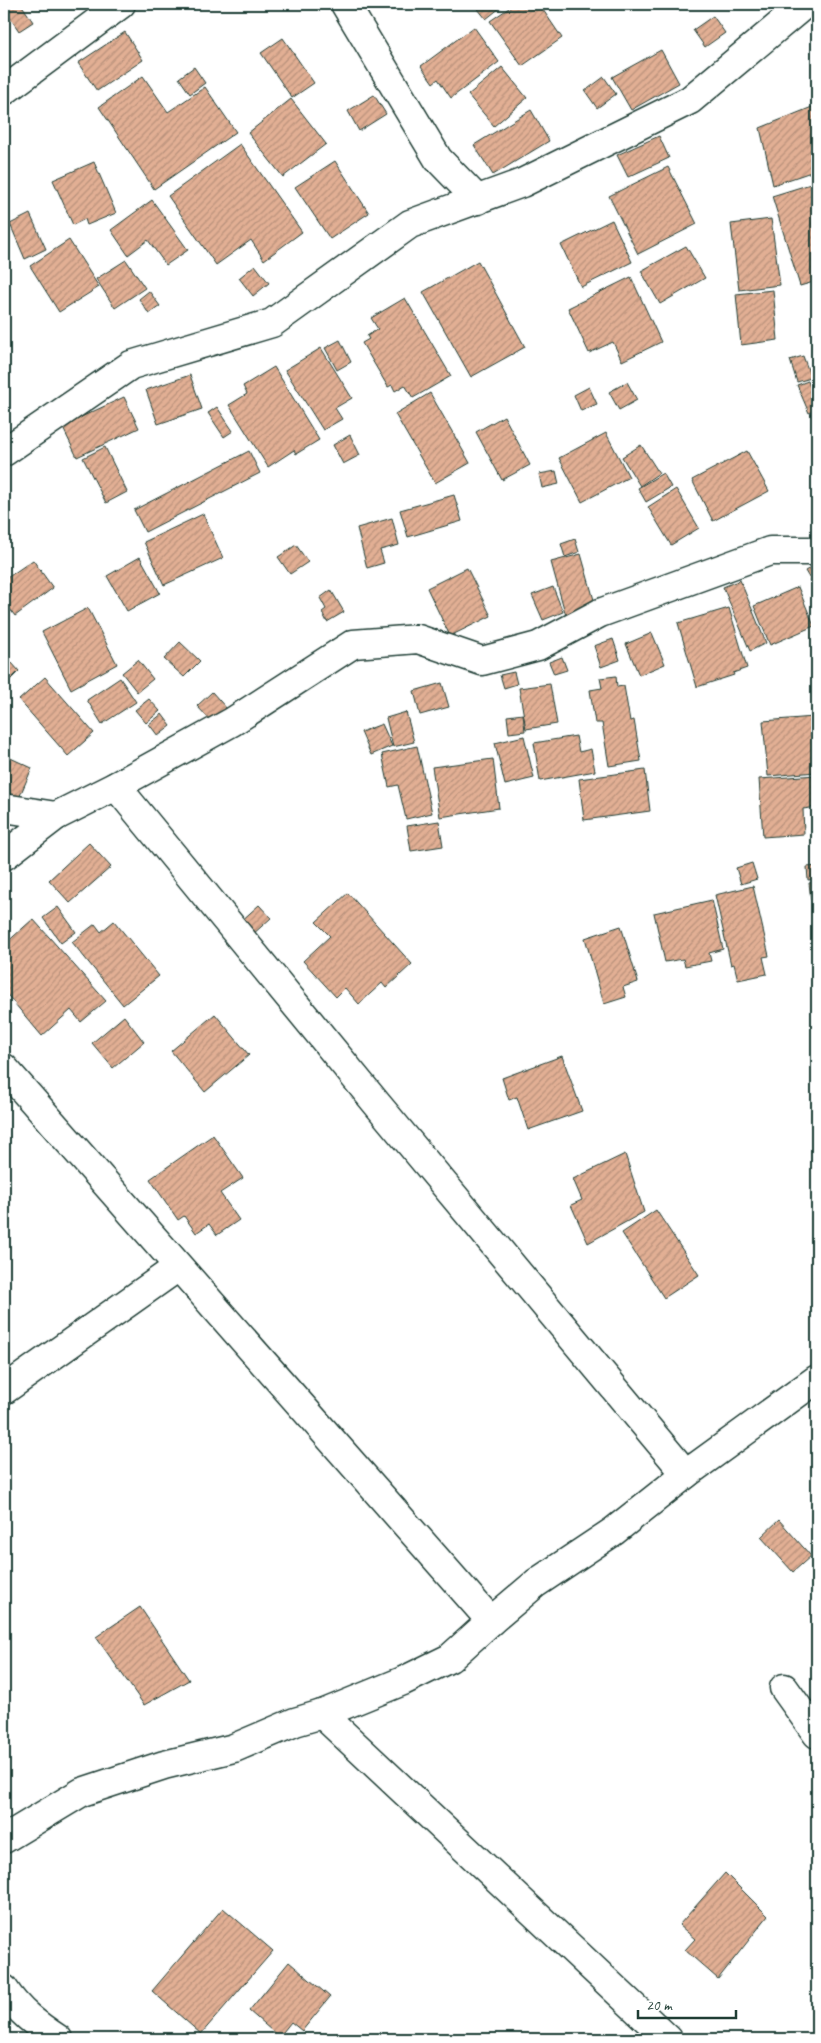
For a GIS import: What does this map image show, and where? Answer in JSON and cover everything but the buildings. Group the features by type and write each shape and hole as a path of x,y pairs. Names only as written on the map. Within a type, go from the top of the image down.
{"street":[{"path":"4,91 121,4"},
{"path":"345,4 438,159 478,200"},
{"path":"4,452 131,365 272,323 410,224 522,183 690,100 805,4"},
{"path":"4,856 56,816 116,786 232,722 353,644 418,639 482,661 538,646 600,613 770,551 817,551"},
{"path":"116,786 383,1111 686,1474"},
{"path":"4,808 56,816"},
{"path":"4,1068 490,1621"},
{"path":"4,1390 178,1267"},
{"path":"4,1839 82,1792 164,1765 234,1748 295,1722 322,1714 403,1681 450,1658 490,1621 536,1583 614,1531 686,1474 817,1379"},
{"path":"784,1688 817,1734"},
{"path":"322,1714 668,2039"},
{"path":"4,1989 13,2003 34,2023 58,2039"}]}
